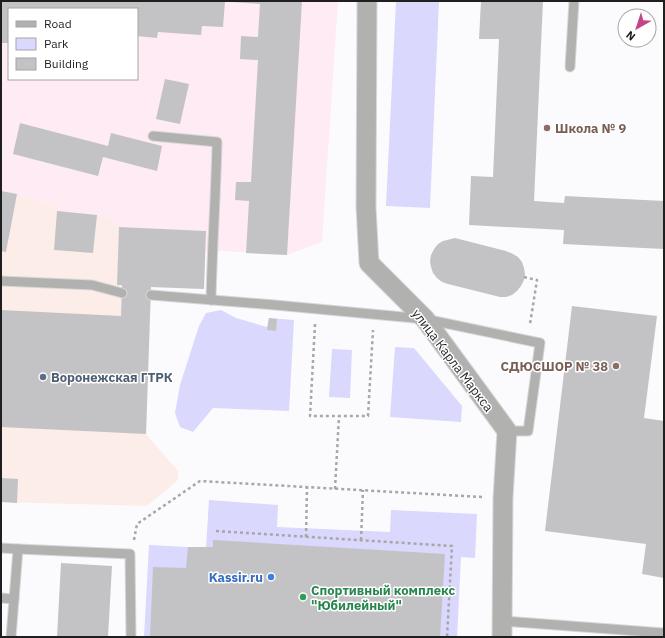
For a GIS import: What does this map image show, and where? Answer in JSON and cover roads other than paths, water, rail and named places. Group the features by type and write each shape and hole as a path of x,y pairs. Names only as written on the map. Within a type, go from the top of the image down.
{"street":[{"name":"улица Карла Маркса","path":"367,1 366,207 370,263 425,319 507,431"},
{"path":"502,629 503,498 507,431"}],"lane":[{"path":"570,66 574,1"},
{"path":"153,136 217,142 211,300"},
{"path":"1,281 92,285 122,293"},
{"path":"151,295 316,308 425,319 540,343 528,431 507,431"},
{"path":"1,548 130,554 131,637"},
{"path":"11,637 18,549"},
{"path":"1,598 14,599"},
{"path":"502,629 664,633"}],"place":[{"name":"Школа № 9","path":"547,128"},
{"name":"СДЮСШОР № 38","path":"616,366"},
{"name":"Воронежская ГТРК","path":"43,377"},
{"name":"Kassir.ru","path":"271,577"},
{"name":"Спортивный комплекс \"Юбилейный\"","path":"303,597"}]}
